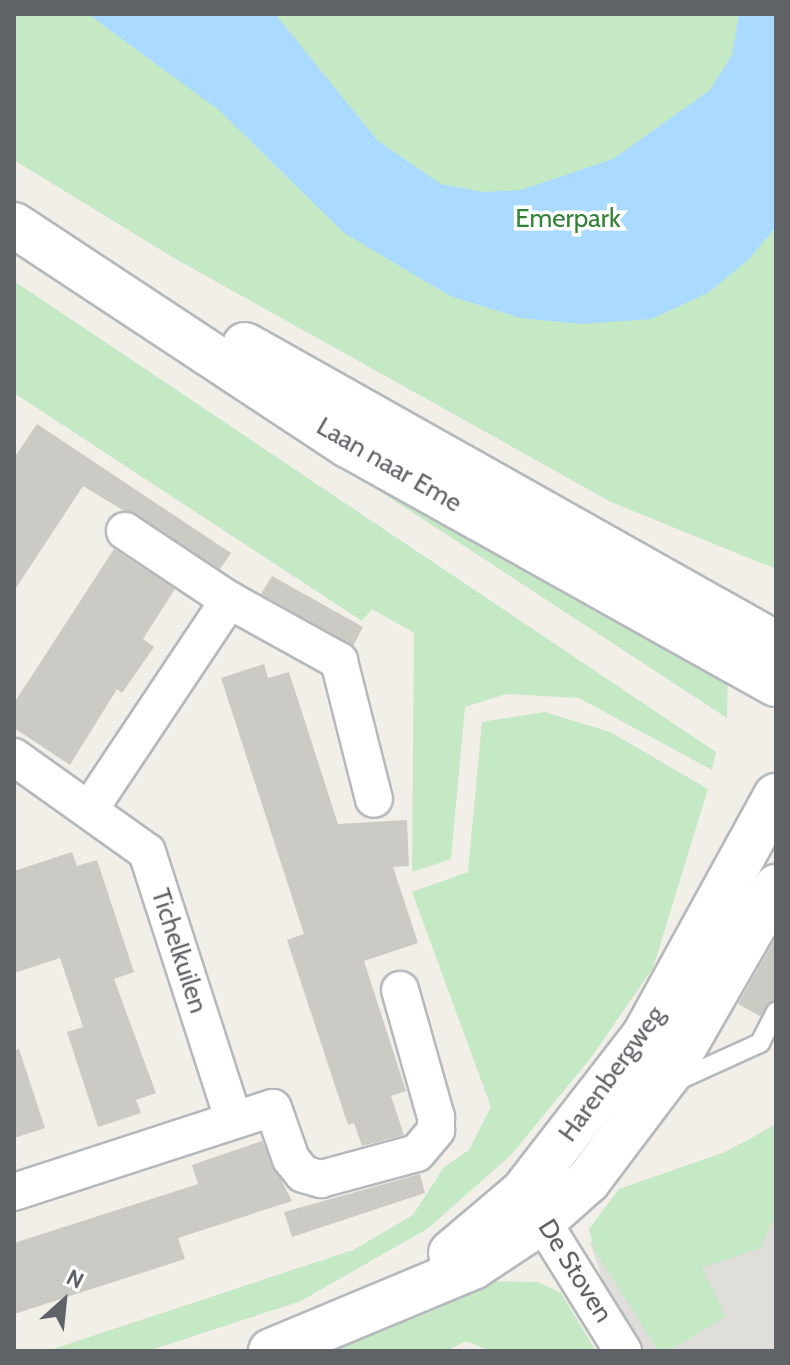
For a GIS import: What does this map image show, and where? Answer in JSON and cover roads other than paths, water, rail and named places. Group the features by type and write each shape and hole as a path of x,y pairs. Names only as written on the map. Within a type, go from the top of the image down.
{"street":[{"name":"Laan naar Eme","path":"14,213 582,540 776,644"},
{"name":"Laan naar Eme","path":"14,225 348,445 776,684"},
{"path":"125,531 229,600 339,661 374,799"},
{"path":"91,807 229,600"},
{"name":"Tichelkuilen","path":"14,757 91,807 147,852 233,1118"},
{"name":"Harenbergweg","path":"534,1206 644,1036 776,796"},
{"name":"Harenbergweg","path":"271,1351 473,1267 534,1206 633,1128 668,1075 775,890"},
{"path":"14,1192 233,1118 273,1108 291,1159 303,1174 321,1179 417,1153 436,1130 436,1117 400,990"},
{"name":"De Stoven","path":"534,1206 623,1351"}],"lane":[{"path":"727,882 775,890"},
{"path":"644,1036 673,1084 760,1043 776,1012"}],"water":[{"path":"88,14 275,14 378,141 441,184 483,192 521,190 613,159 709,91 732,55 739,14 776,14 776,227 749,259 708,293 651,319 580,324 520,318 450,296 344,233 220,111"}],"park label":[{"name":"Emerpark","path":"568,219"}]}
